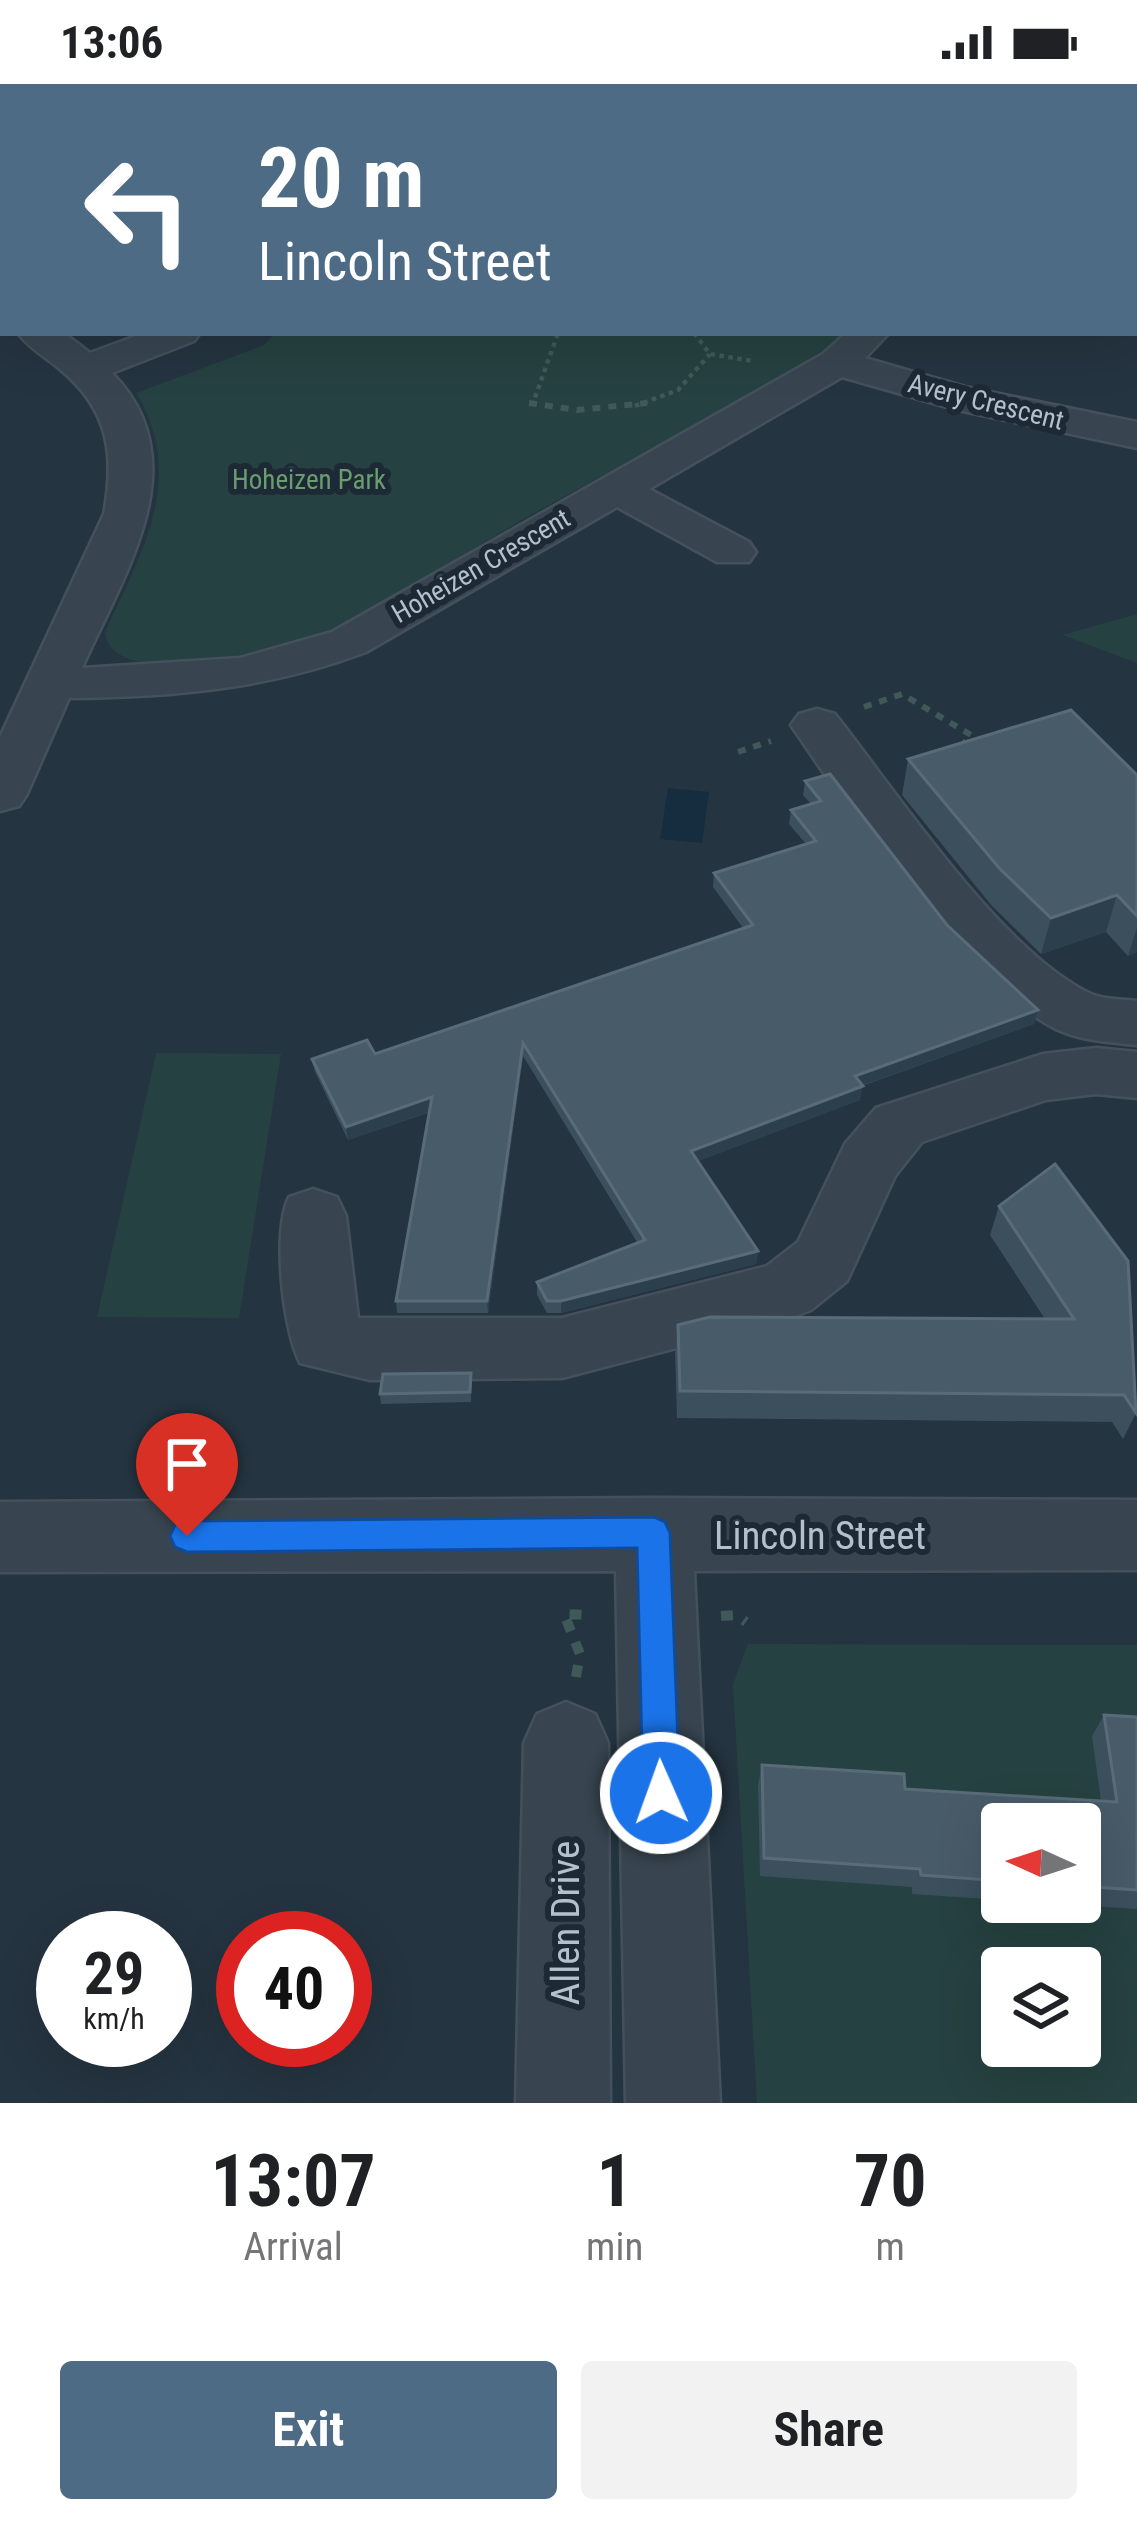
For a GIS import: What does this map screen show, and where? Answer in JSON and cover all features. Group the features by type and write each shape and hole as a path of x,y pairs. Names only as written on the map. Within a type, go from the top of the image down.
{"street":[{"path":"0,359 157,336"},
{"path":"0,794 53,683 133,489 135,466 126,422 60,348"},
{"name":"Avery Crescent","path":"853,348 958,398 1137,435"},
{"name":"Hoheizen Crescent","path":"53,683 207,680 320,655 616,489 853,348"},
{"path":"616,489 733,552"},
{"path":"831,719 920,858 1026,982 1080,1016 1137,1023"},
{"path":"314,1216 325,1342 370,1350 562,1348 788,1290 823,1261 868,1162 899,1125 1043,1077 1096,1071 1137,1075"},
{"path":"654,1533 673,2103"},
{"name":"Lincoln Street","path":"0,1537 1137,1535"},
{"name":"Allen Drive","path":"563,2103 566,1743"}],"path":[{"path":"557,336 528,405 568,413 685,390 710,354"},
{"path":"696,336 710,354 768,363"},
{"path":"831,719 902,694 971,735 949,760 971,754"}],"green space":[{"name":"Hoheizen Park","path":"272,336 842,336 788,377 500,532 327,632 279,650 222,661 158,665 132,660 113,649 105,632 145,543 158,484 151,424 136,393 264,345"},
{"path":"1137,614 1137,663 1062,635"},
{"path":"156,1053 281,1054 239,1318 97,1317"},
{"path":"748,1644 1137,1645 1137,2103 757,2103 733,1684"}],"water":[{"path":"668,788 709,792 702,843 660,839"}],"building":[{"path":"1071,710 1137,775 1137,916 1117,895 1051,918 1000,869 908,759"},
{"path":"830,774 947,925 1038,1010 855,1076 863,1086 691,1151 758,1251 561,1301 547,1301 537,1282 645,1240 523,1043 487,1301 396,1301 432,1097 346,1127 312,1059 367,1040 375,1054 753,925 714,873 816,841 791,810 821,801 805,781"},
{"path":"1055,1164 1128,1261 1136,1413 1124,1395 680,1391 678,1325 710,1317 1074,1319 999,1206"},
{"path":"471,1373 470,1392 380,1394 383,1374"},
{"path":"1104,1715 1137,1717 1137,1890 1101,1887 1101,1803 981,1803 981,1879 921,1875 920,1869 764,1858 762,1765 904,1774 905,1789 1117,1802"}],"route":[{"path":"187,1536 654,1533 661,1793"}]}
